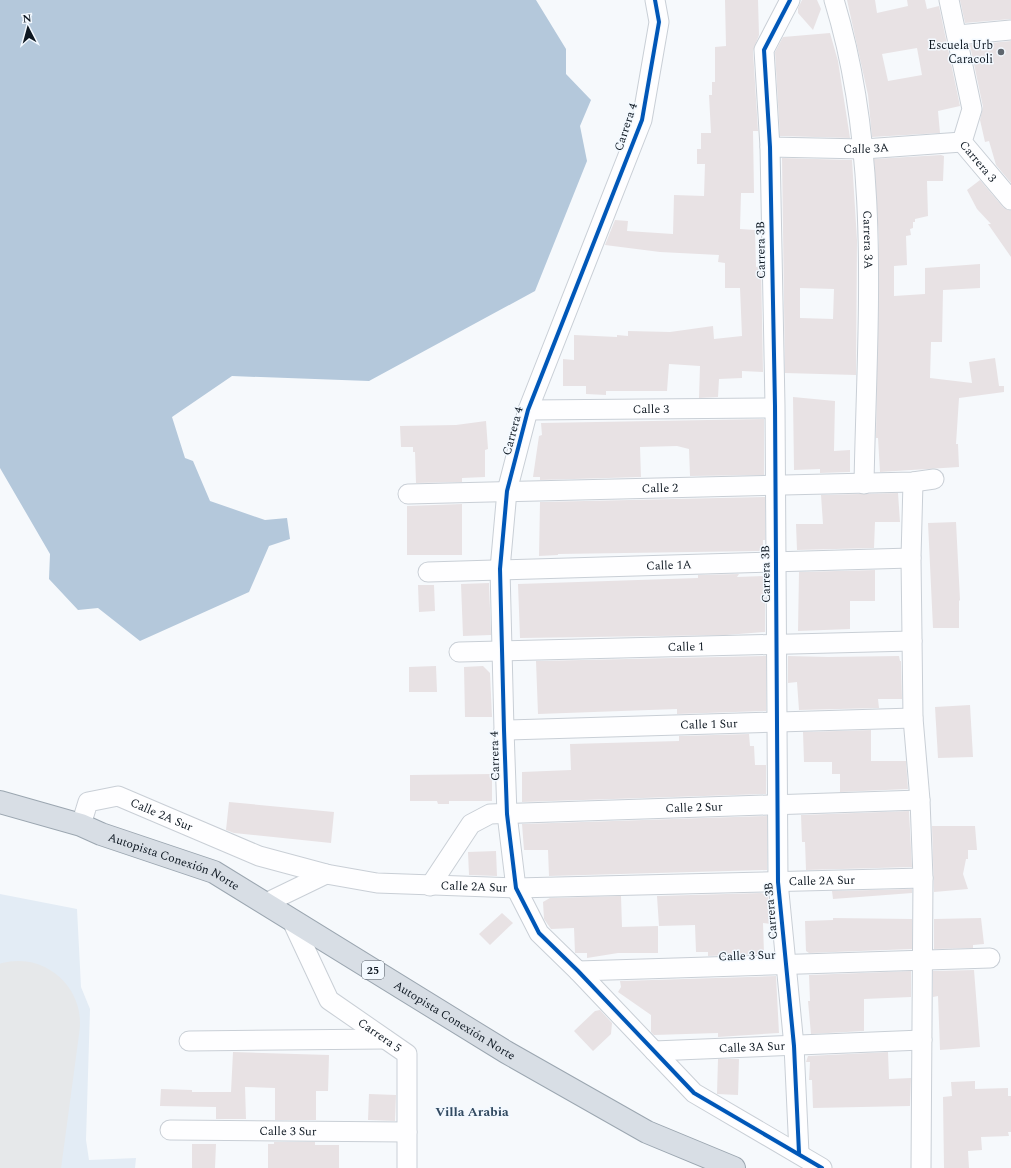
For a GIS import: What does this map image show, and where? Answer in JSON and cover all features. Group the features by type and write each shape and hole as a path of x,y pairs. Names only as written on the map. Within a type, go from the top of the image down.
{"highway":[{"name":"Autopista Conexión Norte","path":"0,802 81,825 102,834 214,872 506,1052 647,1132 734,1168"}],"street":[{"name":"Carrera 4","path":"516,888 507,814 500,570 507,491 528,410 642,120 659,22 655,0"},
{"name":"Carrera 3B","path":"790,0 764,50 770,147 777,644 778,882 794,1046 799,1153"},
{"name":"Carrera 3A","path":"834,0 842,28 864,149 869,232 864,484"},
{"name":"Carrera 3","path":"949,0 958,35 972,109 962,142 1011,200"},
{"path":"958,35 1011,30"},
{"name":"Calle 3A","path":"770,147 864,149 962,142"},
{"name":"Calle 3","path":"528,410 774,408"},
{"path":"921,1168 923,878 920,800 913,718 911,558 913,482 934,479"},
{"name":"Calle 2","path":"408,494 913,482"},
{"name":"Calle 1A","path":"428,572 911,558"},
{"name":"Calle 1","path":"459,652 912,641"},
{"name":"Calle 1 Sur","path":"504,730 913,718"},
{"name":"Calle 2A Sur","path":"81,825 88,802 118,796 259,856 326,874 377,883 516,888 923,878"},
{"name":"Calle 2 Sur","path":"430,886 471,824 490,814 920,800"},
{"path":"266,903 326,874"},
{"path":"516,888 539,933 578,971 694,1093 799,1153 822,1168"},
{"name":"Carrera 5","path":"292,921 329,1000 407,1054 406,1168"},
{"name":"Calle 3 Sur","path":"578,971 990,958"},
{"path":"189,1041 385,1039"},
{"name":"Calle 3A Sur","path":"654,1051 922,1040"},
{"name":"Calle 3 Sur","path":"170,1130 407,1132"}],"shaded area":[{"path":"0,894 77,909 81,987 90,1009 86,1140 89,1160 136,1158 135,1168 0,1168"}],"water":[{"path":"0,0 536,0 566,49 566,74 591,100 580,126 587,161 535,291 369,381 232,376 172,417 185,458 193,461 210,501 265,520 287,518 290,539 269,546 249,592 140,641 98,608 78,610 49,579 50,554 0,468"}],"building":[{"path":"725,0 758,0 759,35 753,51 758,131 753,131 754,193 741,193 740,229 755,230 756,267 761,266 763,372 742,371 742,378 719,379 718,397 699,398 700,366 669,364 667,391 606,391 606,395 586,394 586,386 563,386 563,359 574,360 574,335 617,337 617,335 628,336 628,331 670,332 713,326 714,339 742,336 740,288 725,288 725,263 718,262 719,255 660,252 605,245 615,220 628,221 627,231 673,234 674,195 704,196 705,164 697,164 697,149 701,149 701,133 711,133 709,95 712,95 712,82 715,82 715,47 726,46"},
{"path":"802,0 817,0 821,9 813,30 798,13 798,8"},
{"path":"847,0 875,0 877,13 908,6 907,0 925,0 927,9 939,6 960,106 938,111 940,133 872,137 868,95","holes":["917,48 922,75 888,81 882,54"]},
{"path":"960,0 1011,0 1011,19 965,23"},
{"path":"830,33 838,61 850,138 780,136 775,52 783,37"},
{"path":"1011,41 1011,183 996,165 989,141 985,142 980,120 983,107 970,45"},
{"path":"944,156 943,181 927,181 928,216 915,219 915,222 913,222 913,228 910,229 911,235 906,236 907,265 894,266 894,296 925,294 925,268 980,264 980,288 943,290 942,342 931,342 930,378 972,383 969,362 995,358 999,386 1004,386 1004,392 959,398 956,444 958,444 959,467 880,472 878,438 876,438 879,240 874,159"},
{"path":"782,158 852,160 857,240 856,375 785,373","holes":["800,288 834,289 833,319 800,318"]},
{"path":"980,180 1003,207 1011,211 1011,257 988,224 991,224 977,209 967,190"},
{"path":"793,397 835,401 834,451 850,450 850,472 820,473 820,469 794,470"},
{"path":"764,419 764,475 690,476 689,449 677,446 640,447 641,477 540,480 540,477 533,477 539,436 542,435 541,423"},
{"path":"486,421 488,449 485,450 485,477 462,478 462,482 416,483 415,452 413,452 413,447 401,447 400,426 456,425"},
{"path":"898,493 900,522 875,522 874,548 797,550 796,524 823,524 821,495"},
{"path":"765,497 765,540 763,540 763,548 759,551 558,554 539,556 540,502"},
{"path":"462,504 462,555 407,555 407,506"},
{"path":"956,522 960,600 959,628 933,628 928,523"},
{"path":"875,570 875,601 850,601 850,629 798,631 799,572"},
{"path":"739,574 737,577 765,576 765,632 726,635 520,638 518,584 698,578 698,575"},
{"path":"489,583 491,635 463,636 461,584"},
{"path":"418,585 434,585 435,611 419,612"},
{"path":"766,656 766,711 677,714 677,709 538,714 536,661"},
{"path":"788,656 899,656 901,661 902,699 878,699 879,708 799,710 797,682 788,683"},
{"path":"436,666 437,692 409,692 409,667"},
{"path":"483,666 490,673 492,717 465,717 464,667"},
{"path":"970,705 973,757 938,758 935,707"},
{"path":"871,730 871,761 906,761 908,789 840,792 840,774 832,774 832,762 804,762 803,732"},
{"path":"749,734 750,746 754,746 755,765 766,765 766,794 522,802 522,772 571,770 570,744 679,741 679,736"},
{"path":"492,774 492,801 449,801 449,804 438,804 437,801 410,801 410,775"},
{"path":"229,802 334,812 331,843 234,833 226,830"},
{"path":"909,811 912,867 806,870 805,842 802,842 801,815"},
{"path":"767,816 767,870 549,876 548,850 524,850 522,824"},
{"path":"932,826 975,826 977,850 968,850 968,859 966,859 963,874 968,889 934,892"},
{"path":"496,851 497,876 469,875 468,852"},
{"path":"912,889 912,893 833,899 832,891"},
{"path":"761,893 768,895 771,924 763,923 764,954 708,956 708,952 696,952 695,925 659,926 657,896"},
{"path":"621,896 622,927 658,926 658,953 618,953 587,958 587,953 575,953 574,928 551,929 544,919 543,902 550,898"},
{"path":"502,913 513,923 490,945 479,934"},
{"path":"833,918 912,919 912,949 809,953 806,951 805,921 833,920"},
{"path":"981,918 984,944 973,945 973,948 934,949 934,919"},
{"path":"974,970 980,1047 940,1050 938,996 933,997 933,971"},
{"path":"911,971 911,997 864,999 864,1031 811,1034 808,1001 810,1001 809,975"},
{"path":"776,976 779,1033 718,1037 718,1033 654,1035 651,1032 651,1015 618,992 621,987 620,981"},
{"path":"600,1010 612,1023 611,1034 593,1051 574,1031 595,1011"},
{"path":"233,1052 329,1055 328,1091 316,1091 316,1120 275,1120 275,1088 245,1087 246,1119 216,1119 216,1107 160,1106 161,1089 192,1090 192,1092 231,1092"},
{"path":"888,1052 889,1079 911,1078 910,1106 813,1108 812,1080 809,1080 810,1062 806,1062 808,1056"},
{"path":"718,1059 739,1059 738,1095 717,1094"},
{"path":"975,1081 975,1089 1008,1088 1008,1096 1011,1096 1011,1132 1008,1132 1009,1136 981,1137 982,1150 968,1151 969,1168 944,1168 943,1097 952,1096 951,1082"},
{"path":"369,1094 396,1095 395,1121 368,1120"},
{"path":"274,1142 315,1142 315,1145 339,1145 339,1168 268,1168 268,1144 274,1144"},
{"path":"192,1144 216,1144 215,1168 192,1168"}],"runway":[{"path":"0,1157 18,1023"}],"cycle path":[{"path":"655,0 659,22 642,120 528,410 507,491 500,569 507,814 516,888 539,933 578,971 694,1093 822,1168"},
{"path":"790,0 764,50 770,147 775,406 778,882 794,1046 799,1153"}],"place":[{"name":"Escuela Urb Caracoli","path":"1001,52"}],"district":[{"name":"Villa Arabia","path":"472,1112"}]}
